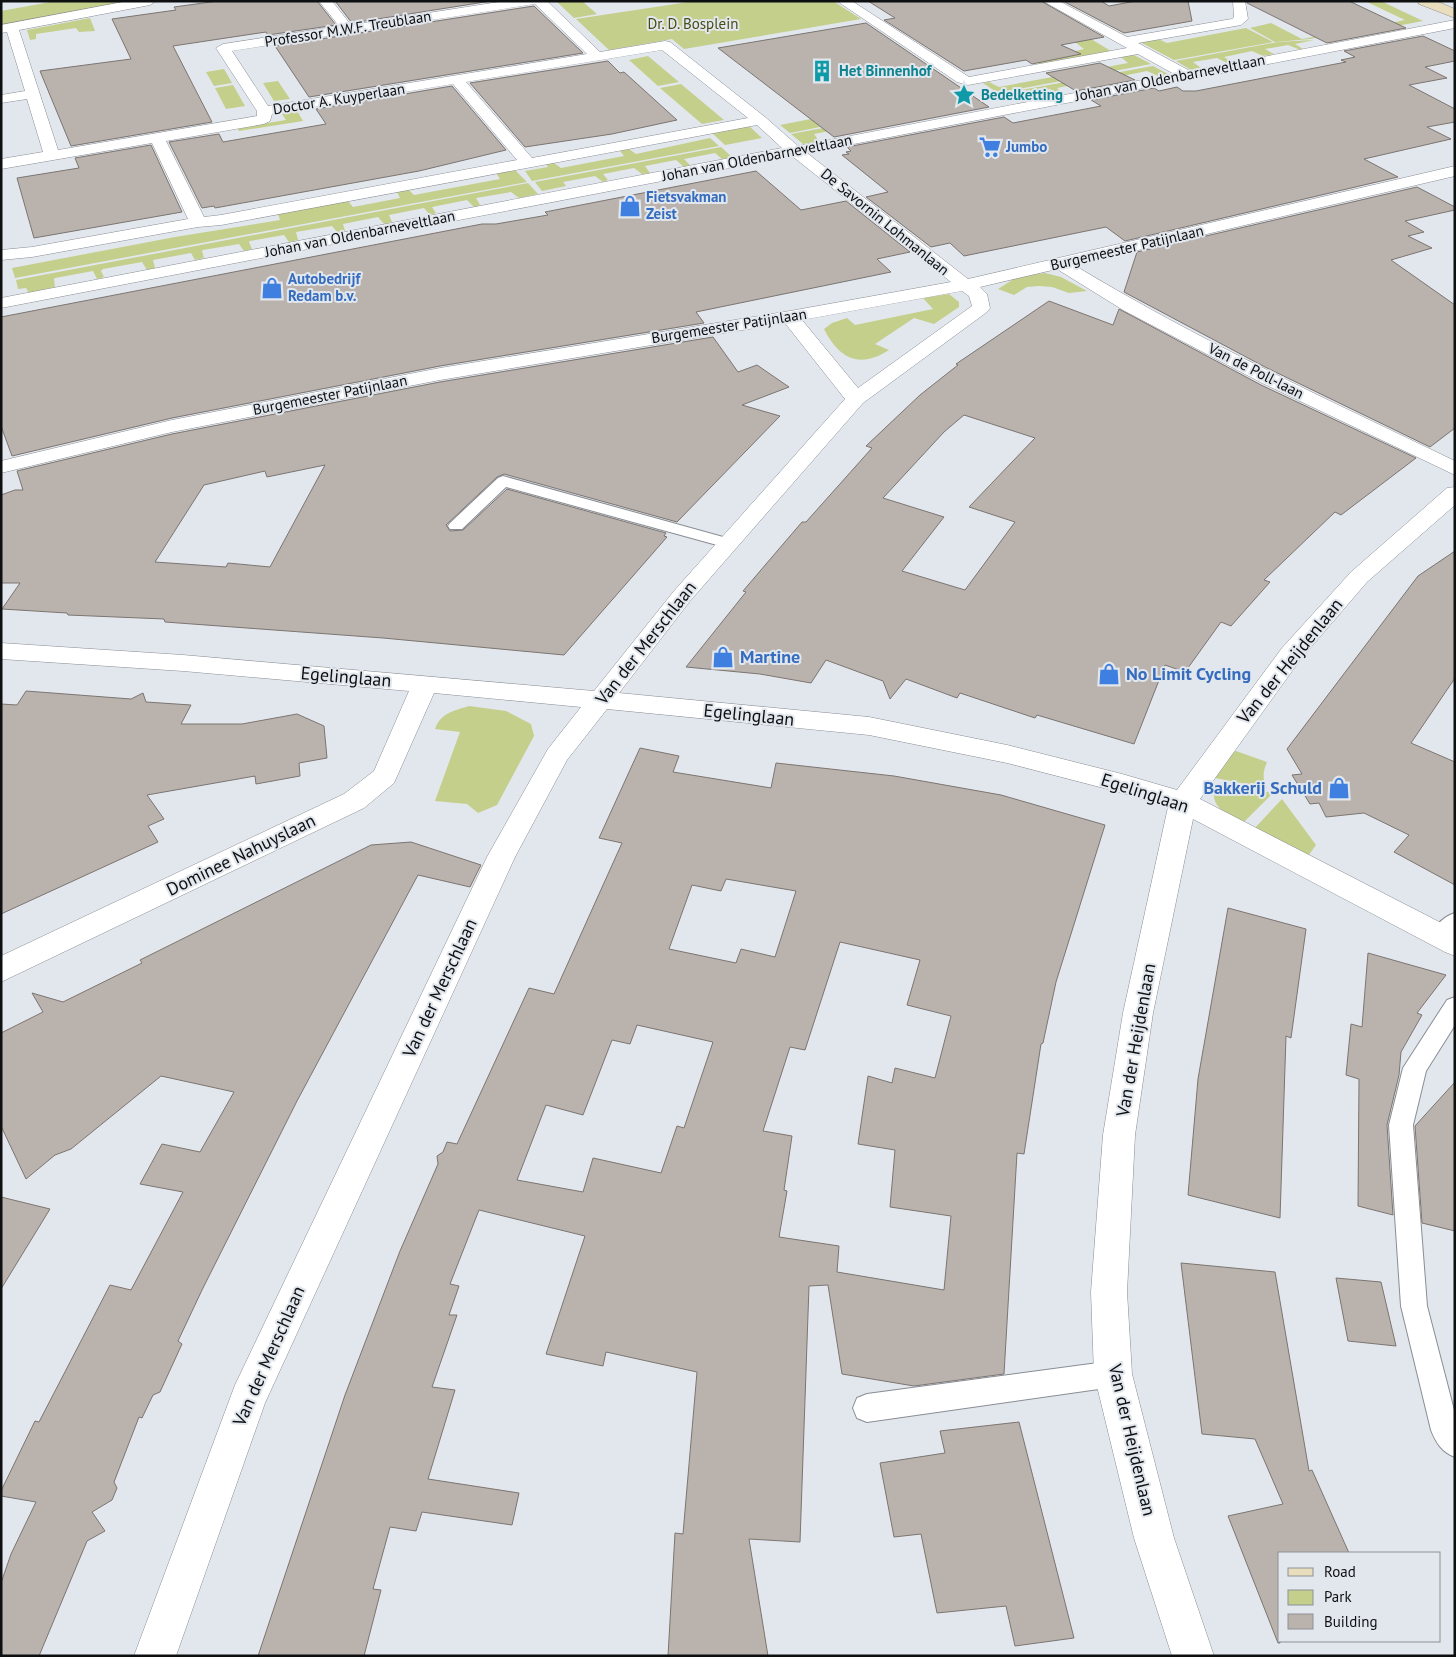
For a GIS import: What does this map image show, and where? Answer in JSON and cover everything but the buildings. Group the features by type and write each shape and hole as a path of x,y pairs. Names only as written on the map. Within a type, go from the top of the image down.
{"street":[{"path":"52,156 34,94 7,28 150,1"},
{"path":"326,1 348,29"},
{"name":"Professor M.W.F. Treublaan","path":"264,111 223,48 532,1"},
{"path":"539,1 597,56"},
{"path":"843,1 962,80 975,81 1140,50"},
{"path":"1049,1 1186,75"},
{"path":"1124,42 1236,22 1241,19 1239,1"},
{"path":"1424,1 1455,14"},
{"name":"Johan van Oldenbarneveltlaan","path":"1,303 1455,24"},
{"name":"Doctor A. Kuyperlaan","path":"1,164 259,121 265,118 264,111 666,45"},
{"name":"De Savornin Lohmanlaan","path":"666,45 965,285"},
{"path":"456,80 528,163"},
{"path":"1,99 34,94"},
{"path":"2,253 32,252 198,222 221,220 760,120"},
{"path":"157,138 198,222"},
{"name":"Burgemeester Patijnlaan","path":"1,467 172,426 440,374 965,285 1455,171"},
{"name":"Van de Poll-laan","path":"1061,264 1129,306 1269,379 1455,469"},
{"name":"Van der Merschlaan","path":"155,1656 256,1380 501,857 557,756 682,596 856,399 981,308 978,294 965,285"},
{"path":"790,316 856,399"},
{"name":"Van der Heijdenlaan","path":"1193,1656 1154,1538 1113,1374 1109,1292 1120,1135 1138,1013 1183,802 1291,654 1359,577 1448,507"},
{"name":"Egelinglaan","path":"1,650 184,662 869,726 1007,754 1122,783 1183,802 1450,934"},
{"name":"Dominee Nahuyslaan","path":"1,970 354,801 386,776 425,684"}],"lane":[{"path":"456,526 503,481 728,543"},
{"path":"1455,1006 1415,1068 1400,1125 1414,1306 1445,1430 1455,1443"},
{"path":"867,1408 1113,1374"}],"green space":[{"path":"56,1 129,1 1,26 1,11"},
{"path":"556,1 582,1 597,14 574,18"},
{"name":"Dr. D. Bosplein","path":"695,1 833,1 861,19 684,49 672,39 609,50 576,19"},
{"path":"1365,1 1381,1 1423,21 1370,31 1365,28 1405,20"},
{"path":"90,18 95,31 79,32 76,28 36,34 36,39 30,40 27,30"},
{"path":"1271,23 1302,39 1346,31 1310,39 1275,42 1250,28"},
{"path":"1246,28 1273,42 1174,60 1140,42 1158,39 1167,43"},
{"path":"1091,39 1111,51 1039,64 1035,61 1084,49 1075,42"},
{"path":"1314,40 1295,44 1303,49 1288,45 1265,49 1274,54 1263,56 1252,51 1224,57 1232,62 1227,63 1217,58 1193,62 1201,68 1191,70 1176,61 1278,42"},
{"path":"1134,55 1151,64 998,93 983,83 989,82 999,87 1128,63 1121,57"},
{"path":"648,56 679,82 658,86 629,60"},
{"path":"1153,66 1168,74 1158,76 1147,71 1122,76 1130,81 1092,88 1082,83 1057,88 1064,94 1059,94 1050,89 1024,94 1031,100 1020,102 1008,94 1000,94"},
{"path":"224,69 232,83 214,86 206,72"},
{"path":"278,81 290,99 274,101 263,83"},
{"path":"681,84 724,120 702,124 660,88"},
{"path":"233,85 245,106 226,109 215,88"},
{"path":"296,109 303,121 239,131 237,128 286,120 282,114 295,112 294,110"},
{"path":"847,112 870,117 790,133 780,125"},
{"path":"872,119 840,129 814,134 819,141 803,144 791,134"},
{"path":"749,126 762,138 725,145 712,133"},
{"path":"710,138 719,146 532,181 525,171 548,167 546,164 554,163 561,168 624,156 620,151 629,149 636,154"},
{"path":"721,147 732,157 722,159 715,153 684,159 690,165 684,167 676,160 645,166 650,173 642,174 634,168 603,174 608,180 603,182 595,176 563,182 566,186 542,191 535,182"},
{"path":"515,170 527,182 15,278 12,268 175,237 280,220 278,214 348,201 353,207 400,198 397,192 409,190 414,195 500,179 496,173"},
{"path":"528,183 538,194 519,198 511,192 476,198 480,205 474,207 467,200 432,207 436,213 430,215 424,208 389,215 392,222 384,224 378,217 343,224 345,231 338,233 332,226 296,232 298,240 289,242 284,235 250,241 252,249 244,251 239,244 203,250 204,258 195,260 191,253 153,260 155,268 147,270 142,262 103,269 101,271 104,277 97,279 93,271 55,278 55,287 29,293 26,288 18,289 16,280"},
{"path":"1045,273 1061,277 1087,291 1069,293 1052,287 1039,286 1027,287 1014,295 998,289 1017,277"},
{"path":"949,294 959,302 959,307 934,324 914,318 875,344 889,350 869,359 860,360 844,354 836,348 824,329 832,323 847,318 855,325 933,309 923,298"},
{"path":"469,706 506,711 531,724 534,736 497,805 478,813 467,804 435,801 460,732 435,729 444,716"},
{"path":"1236,751 1267,762 1264,781 1267,788 1215,778 1229,755"},
{"path":"1217,783 1273,793 1242,824 1219,808 1214,797"},
{"path":"1282,799 1316,845 1306,859 1252,831"}],"place":[{"name":"Het Binnenhof","path":"822,71"},
{"name":"Bedelketting","path":"964,95"},
{"name":"Jumbo","path":"990,147"},
{"name":"Fietsvakman Zeist","path":"630,206"},
{"name":"Autobedrijf Redam b.v.","path":"272,288"},
{"name":"Martine","path":"723,657"},
{"name":"No Limit Cycling","path":"1109,674"},
{"name":"Bakkerij Schuld","path":"1339,788"}]}
